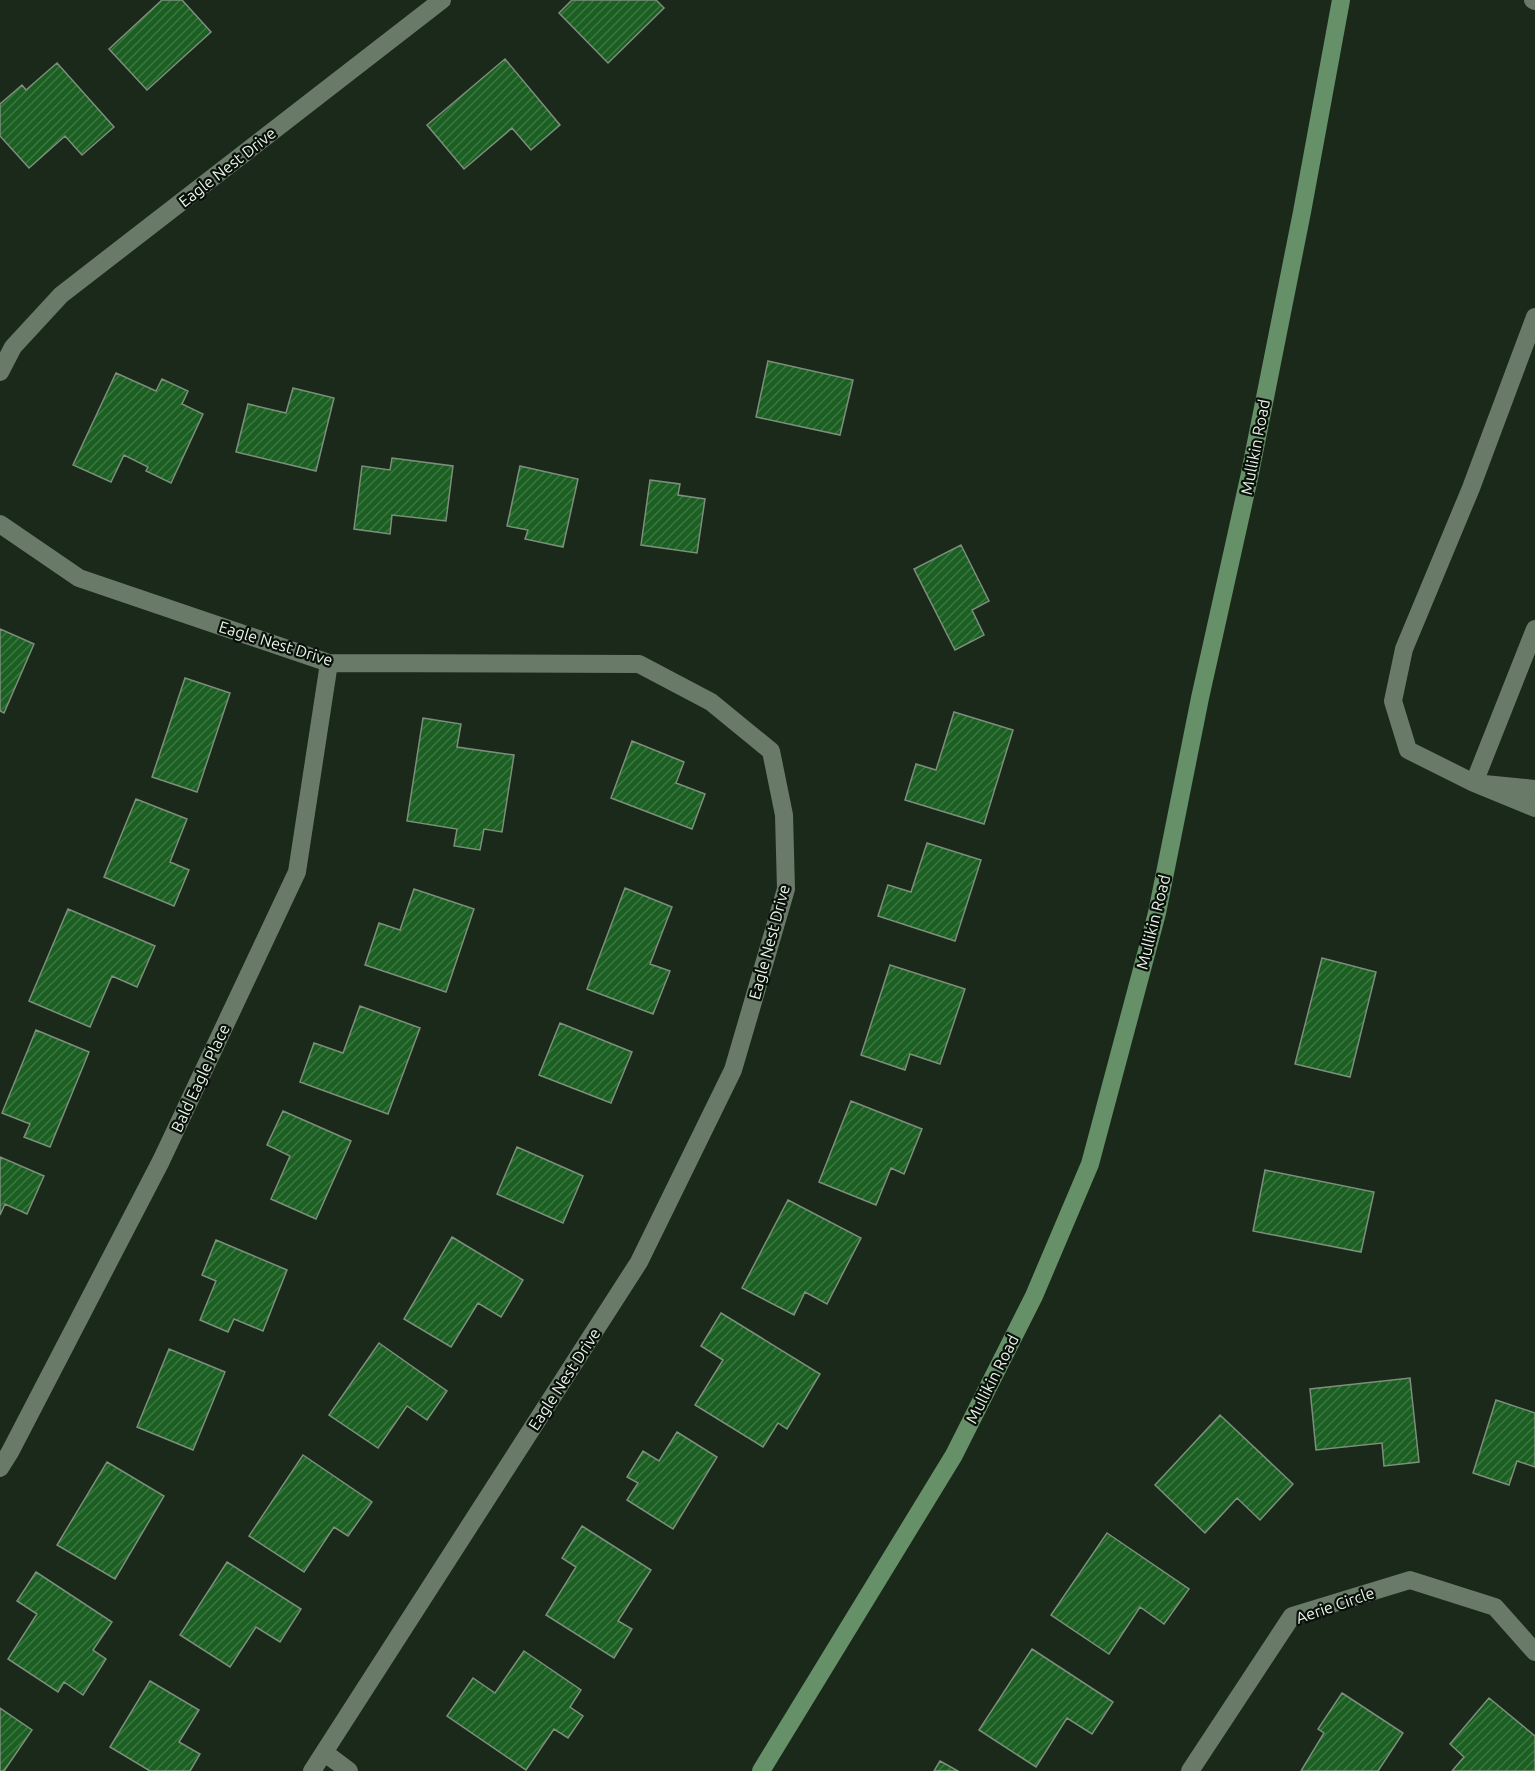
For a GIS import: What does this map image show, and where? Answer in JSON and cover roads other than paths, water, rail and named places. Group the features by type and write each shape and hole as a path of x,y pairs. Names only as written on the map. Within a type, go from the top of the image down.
{"street":[{"name":"Eagle Nest Drive","path":"0,372 13,347 61,295 442,0"},
{"name":"Mullikin Road","path":"761,1771 954,1455 1034,1296 1089,1164 1157,913 1200,698 1249,478 1341,0"},
{"path":"1535,317 1471,488 1404,649 1393,701 1408,750 1474,783 1535,808"},
{"name":"Eagle Nest Drive","path":"0,524 79,578 329,663 639,664 711,702 771,751 784,814 786,889 733,1070 639,1262 312,1771"},
{"path":"1474,783 1535,629"},
{"name":"Bald Eagle Place","path":"0,1468 161,1161 297,872 329,663"},
{"path":"1474,783 1535,789"},
{"name":"Aerie Circle","path":"1190,1771 1292,1616 1410,1580 1495,1607 1535,1652"},
{"path":"325,1753 349,1771"}]}
